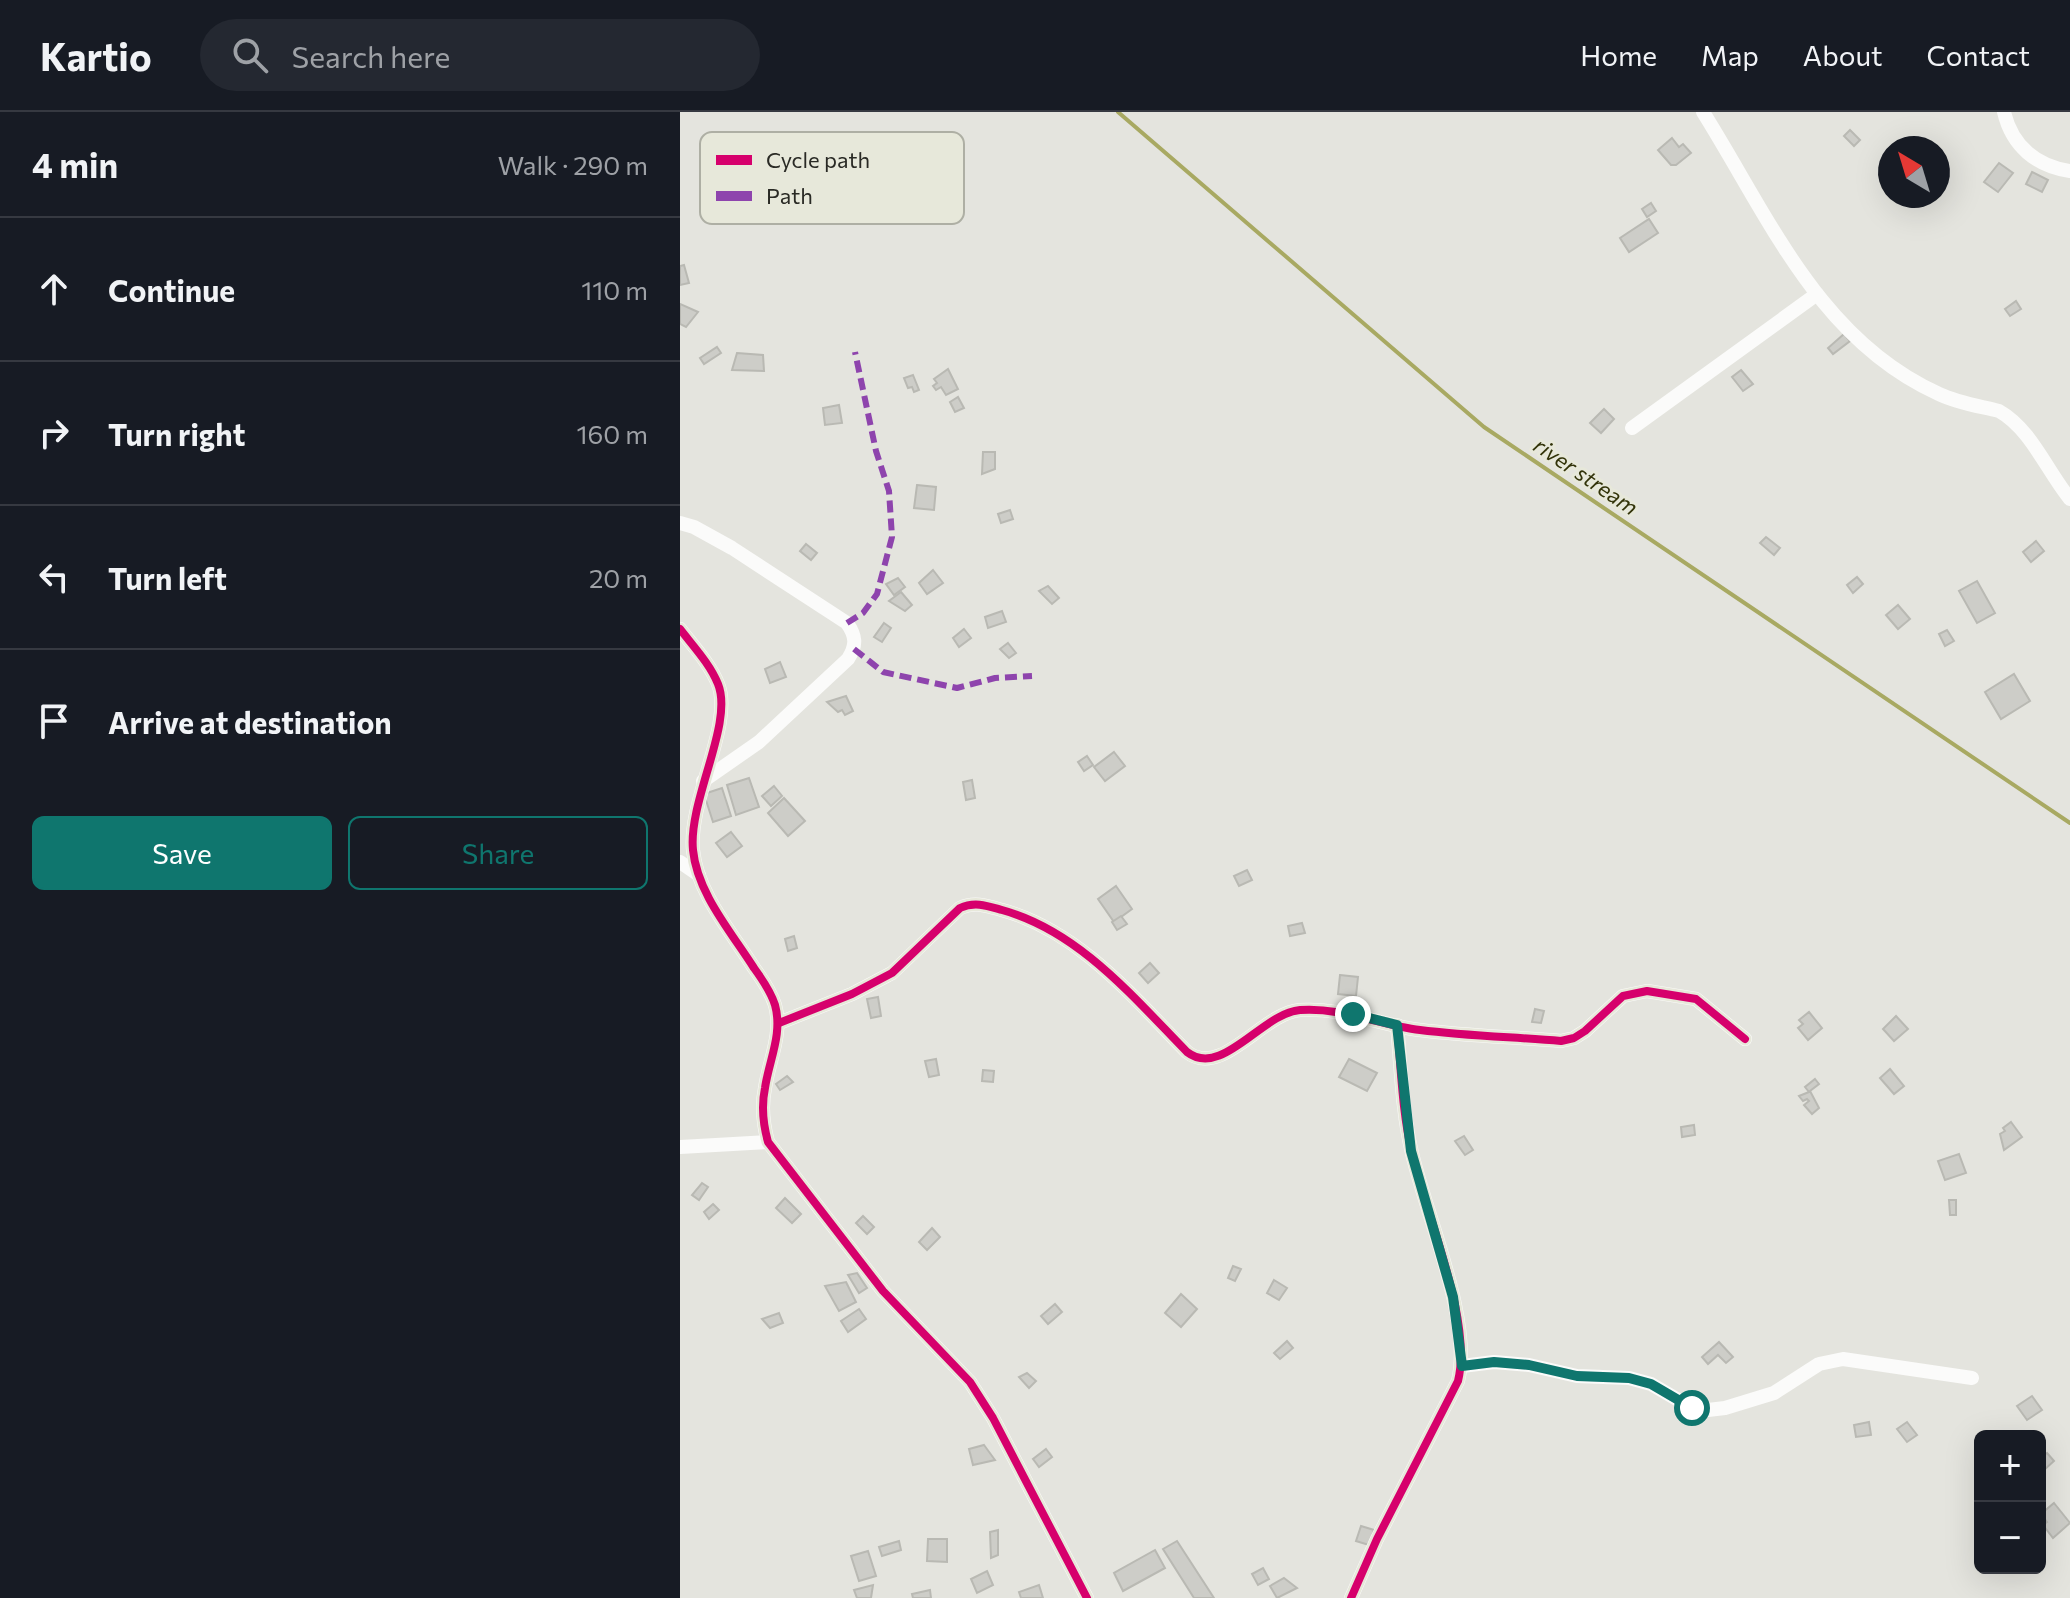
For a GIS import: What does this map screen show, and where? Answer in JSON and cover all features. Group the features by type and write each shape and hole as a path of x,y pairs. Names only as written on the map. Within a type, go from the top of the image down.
{"street":[{"path":"1703,112 1780,240 1817,294 1856,340 1870,353 1917,383 1951,399 2007,415 2070,499"},
{"path":"2004,112 2014,137 2023,149 2046,165 2070,171"},
{"path":"1632,428 1817,294"},
{"path":"680,523 694,527 732,548 847,623 855,641 848,659 759,742 703,781"},
{"path":"680,629 719,686 720,720 693,824 693,851 699,875 713,904 774,1002 779,1023 764,1089 763,1112 768,1142 883,1291 970,1382 993,1418 1087,1598"},
{"path":"680,862 699,875"},
{"path":"779,1023 852,994 892,973 960,908 981,904 1029,917 1079,949 1100,964 1187,1052 1203,1060 1216,1058 1291,1011 1341,1012 1417,1030 1561,1041 1585,1031 1623,996 1647,991 1696,999 1745,1039"},
{"path":"1351,1598 1377,1539 1458,1381 1462,1366 1453,1297 1411,1151 1397,1025"},
{"path":"680,1147 768,1142"},
{"path":"1462,1366 1506,1363 1577,1376 1629,1378 1651,1384 1692,1408 1708,1410 1774,1393 1819,1364 1843,1359 1972,1378"}],"building":[{"path":"1850,130 1860,140 1854,146 1844,136"},
{"path":"1672,138 1679,147 1683,144 1691,153 1676,165 1671,165 1658,150"},
{"path":"1999,163 2013,173 1998,192 1984,182"},
{"path":"2032,172 2048,180 2042,192 2026,184"},
{"path":"1651,203 1656,211 1647,217 1642,209"},
{"path":"1649,219 1658,233 1629,252 1620,238"},
{"path":"684,265 689,283 680,285 680,266"},
{"path":"2016,301 2021,309 2010,316 2005,309"},
{"path":"680,304 698,312 686,327 680,324"},
{"path":"1844,334 1850,341 1833,354 1828,348"},
{"path":"717,347 721,353 704,364 700,358"},
{"path":"737,353 763,355 764,371 732,370"},
{"path":"948,369 958,389 946,395 941,387 936,390 933,386 937,383 934,379"},
{"path":"1741,370 1753,384 1743,391 1732,377"},
{"path":"913,375 919,390 914,392 912,387 908,388 904,378"},
{"path":"958,397 964,408 955,412 950,402"},
{"path":"839,405 842,423 825,425 823,408"},
{"path":"1604,409 1614,419 1601,433 1590,423"},
{"path":"983,452 995,452 995,469 982,474"},
{"path":"917,485 936,487 934,510 914,508"},
{"path":"1010,510 1013,519 1001,523 998,514"},
{"path":"1766,537 1780,548 1774,555 1760,543"},
{"path":"2036,541 2044,551 2031,562 2023,552"},
{"path":"806,544 817,553 811,560 800,551"},
{"path":"933,570 943,583 927,594 919,583"},
{"path":"1857,577 1863,584 1853,593 1847,585"},
{"path":"898,578 905,587 894,595 886,584"},
{"path":"1977,581 1995,613 1977,623 1959,591"},
{"path":"1048,586 1059,598 1052,604 1039,591"},
{"path":"901,592 912,605 905,611 889,601"},
{"path":"1898,605 1910,619 1898,629 1886,615"},
{"path":"1002,611 1006,622 988,628 985,617"},
{"path":"884,623 891,628 882,642 874,637"},
{"path":"964,629 971,638 959,647 953,638"},
{"path":"1947,630 1954,641 1945,646 1939,634"},
{"path":"1008,643 1016,653 1009,658 1000,649"},
{"path":"780,662 786,677 770,683 765,669"},
{"path":"2014,674 2030,701 2001,719 1985,692"},
{"path":"846,696 853,711 845,715 827,702"},
{"path":"1114,752 1125,766 1105,781 1094,767"},
{"path":"1087,756 1093,765 1084,771 1078,762"},
{"path":"749,778 759,807 736,815 727,785"},
{"path":"972,780 975,798 966,800 963,782"},
{"path":"774,786 782,796 771,806 762,796"},
{"path":"722,788 731,816 713,822 704,794"},
{"path":"784,798 805,821 788,836 768,813"},
{"path":"731,832 742,846 727,857 716,843"},
{"path":"1247,870 1252,880 1239,886 1234,876"},
{"path":"1116,886 1132,909 1114,922 1098,899"},
{"path":"1121,916 1127,924 1117,930 1112,922"},
{"path":"1302,923 1305,933 1290,936 1288,926"},
{"path":"794,936 797,948 788,951 785,939"},
{"path":"1150,963 1159,973 1148,983 1139,973"},
{"path":"1340,975 1358,977 1356,996 1338,994"},
{"path":"878,997 881,1016 871,1018 867,999"},
{"path":"1535,1009 1544,1011 1541,1023 1532,1022"},
{"path":"1809,1012 1822,1028 1808,1040 1798,1028 1803,1024 1799,1020"},
{"path":"1896,1016 1908,1029 1894,1041 1883,1029"},
{"path":"936,1059 939,1075 929,1077 925,1061"},
{"path":"1349,1059 1377,1073 1367,1091 1339,1077"},
{"path":"1890,1069 1904,1086 1894,1094 1880,1078"},
{"path":"983,1070 994,1071 993,1082 982,1081"},
{"path":"787,1076 793,1082 780,1090 776,1084"},
{"path":"1815,1079 1819,1084 1810,1091 1819,1108 1812,1114 1804,1105 1809,1101 1803,1101 1799,1096 1809,1092 1805,1087"},
{"path":"2011,1122 2022,1137 2004,1150 2000,1134"},
{"path":"1694,1125 1695,1135 1682,1137 1681,1127"},
{"path":"1464,1136 1473,1150 1465,1155 1455,1141"},
{"path":"1959,1154 1966,1173 1945,1180 1938,1161"},
{"path":"702,1183 708,1187 699,1200 692,1195"},
{"path":"785,1198 801,1214 792,1223 776,1208"},
{"path":"1949,1200 1956,1200 1956,1215 1950,1215"},
{"path":"713,1204 719,1210 709,1219 704,1212"},
{"path":"863,1216 874,1227 867,1234 856,1223"},
{"path":"932,1228 940,1237 927,1250 919,1242"},
{"path":"1233,1266 1241,1269 1235,1281 1228,1278"},
{"path":"857,1273 867,1288 859,1293 848,1275"},
{"path":"1274,1280 1287,1288 1279,1300 1267,1293"},
{"path":"846,1282 856,1302 839,1311 825,1286"},
{"path":"1181,1294 1197,1309 1181,1327 1165,1313"},
{"path":"1055,1304 1062,1312 1048,1324 1041,1316"},
{"path":"859,1309 866,1319 848,1332 841,1321"},
{"path":"779,1313 783,1323 770,1328 762,1319"},
{"path":"1287,1341 1293,1348 1280,1359 1274,1353"},
{"path":"1719,1342 1733,1357 1726,1363 1718,1355 1708,1364 1702,1357"},
{"path":"1027,1373 1036,1381 1029,1388 1019,1377"},
{"path":"2032,1396 2042,1410 2027,1420 2017,1406"},
{"path":"1869,1422 1871,1435 1856,1437 1854,1425"},
{"path":"1907,1422 1917,1435 1907,1442 1897,1429"},
{"path":"984,1445 995,1460 973,1465 969,1449"},
{"path":"1046,1449 1052,1457 1039,1467 1033,1459"},
{"path":"2046,1454 2054,1461 2046,1468"},
{"path":"2054,1503 2070,1523 2053,1538 2046,1529 2046,1510"},
{"path":"1361,1526 1374,1530 1369,1545 1356,1541"},
{"path":"998,1530 998,1555 991,1558 990,1532"},
{"path":"928,1539 947,1539 947,1562 927,1561"},
{"path":"899,1541 901,1550 882,1556 879,1547"},
{"path":"1177,1541 1214,1598 1194,1598 1163,1549"},
{"path":"1155,1550 1165,1568 1123,1591 1114,1573"},
{"path":"868,1551 876,1576 859,1581 851,1556"},
{"path":"1263,1568 1269,1579 1258,1585 1252,1574"},
{"path":"987,1571 993,1585 977,1593 971,1579"},
{"path":"1284,1578 1297,1588 1277,1598 1270,1586"},
{"path":"873,1585 871,1598 857,1598 854,1590"},
{"path":"1039,1585 1043,1598 1021,1598 1019,1592"},
{"path":"930,1590 931,1598 913,1598 912,1594"}],"waterway":[{"name":"river stream","path":"1118,112 1484,427 2070,823"}],"marked path":[{"path":"847,623 863,613 877,594 892,537 889,491 876,451 855,352"},
{"path":"854,649 883,672 957,688 995,678 1032,676"}],"cycle path":[{"path":"680,629 711,669 721,700 716,741 693,830 696,866 708,897 769,990 777,1016 763,1102 768,1142 883,1291 970,1382 993,1418 1087,1598"},
{"path":"779,1023 852,994 892,973 960,908 976,905 997,908 1056,933 1103,968 1187,1052 1200,1058 1214,1057 1228,1051 1271,1022 1300,1010 1331,1011 1420,1030 1561,1041 1585,1031 1623,996 1647,991 1696,999 1745,1039"},
{"path":"1351,1598 1377,1539 1458,1381 1461,1357 1454,1299 1409,1137 1397,1025"}],"route":[{"path":"1353,1014 1397,1025 1411,1151 1453,1297 1462,1366 1494,1362 1529,1365 1577,1376 1629,1378 1651,1384 1692,1408"}]}
